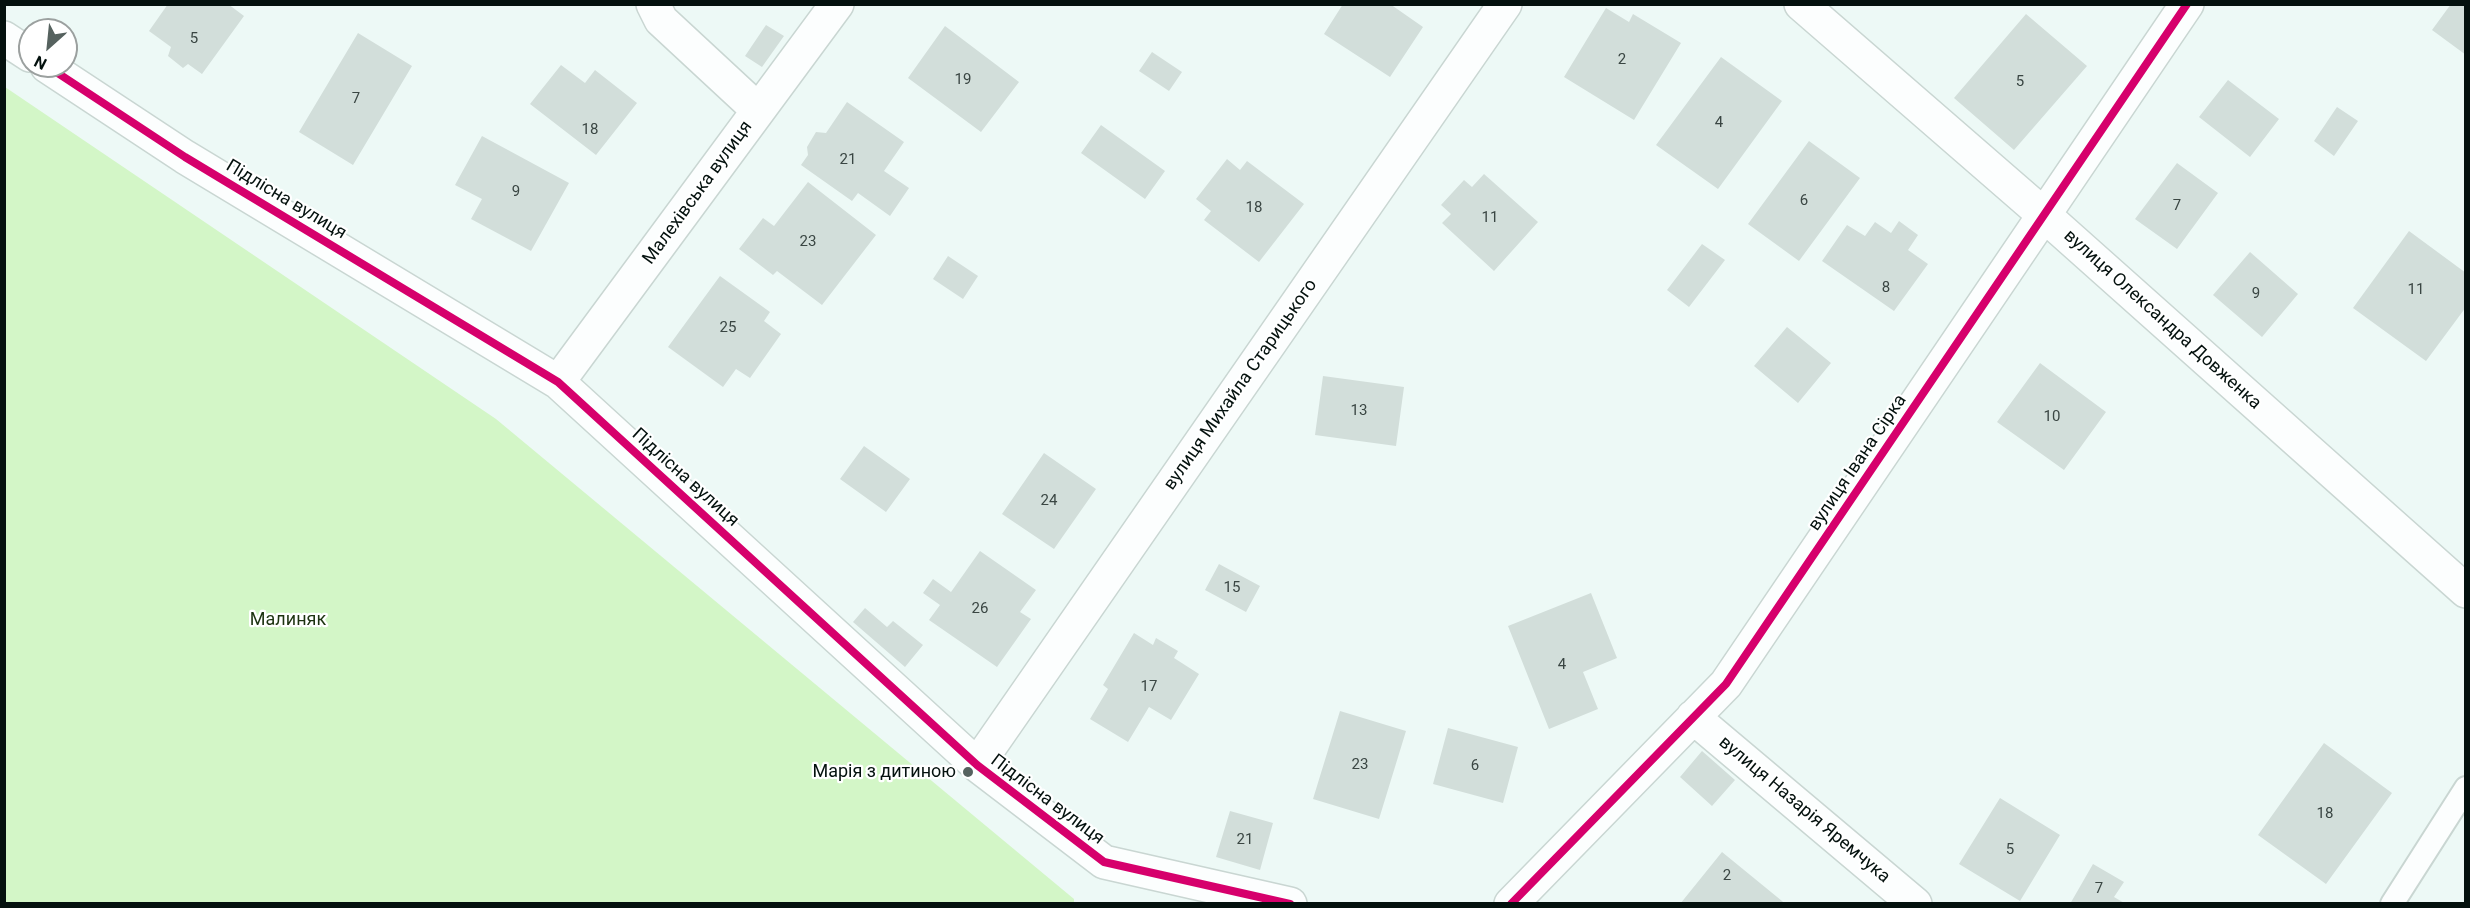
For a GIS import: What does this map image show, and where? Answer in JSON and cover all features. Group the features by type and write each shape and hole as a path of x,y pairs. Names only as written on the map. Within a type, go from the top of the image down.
{"street":[{"path":"653,4 661,20 759,110"},
{"name":"Малехівська вулиця","path":"558,382 837,4"},
{"name":"вулиця Михайла Старицького","path":"977,765 1505,4"},
{"name":"вулиця Олександра Довженка","path":"1801,4 2044,215 2466,591"},
{"name":"вулиця Івана Сірка","path":"1511,903 1726,684 2187,4"},
{"path":"4,38 18,47"},
{"name":"Підлісна вулиця","path":"65,78 185,157 558,382 977,765 1104,862 1290,903"},
{"name":"вулиця Назарія Яремчука","path":"1693,717 1916,903"}],"lane":[{"path":"2392,903 2466,788"}],"green space":[{"name":"Малиняк","path":"5,87 496,419 1074,899 1074,903 5,903"}],"building":[{"path":"168,4 228,4 244,16 202,74 188,64 183,68 168,56 171,47 149,31"},
{"path":"1343,4 1390,4 1423,27 1390,77 1324,34"},
{"path":"2451,4 2466,4 2466,55 2432,30"},
{"path":"1606,8 1629,22 1633,14 1681,43 1634,120 1564,77"},
{"path":"2026,14 2087,66 2014,150 1954,98"},
{"path":"766,25 784,36 762,67 745,56"},
{"path":"945,26 1019,82 981,132 908,78"},
{"path":"358,33 412,66 353,165 299,132"},
{"path":"1152,52 1182,72 1169,91 1139,71"},
{"path":"1721,57 1782,101 1718,189 1656,145"},
{"path":"561,65 585,83 595,70 637,103 596,155 530,104"},
{"path":"2228,80 2279,119 2250,157 2199,117"},
{"path":"847,102 904,142 884,171 909,188 890,216 858,193 852,201 801,165 808,155 807,147 816,132 826,133"},
{"path":"2337,107 2358,121 2334,156 2314,141"},
{"path":"1101,125 1165,171 1145,199 1081,153"},
{"path":"482,136 569,183 531,251 471,219 482,199 455,185"},
{"path":"1809,141 1860,178 1799,261 1748,224"},
{"path":"1227,159 1240,170 1247,161 1304,204 1259,262 1204,220 1211,211 1196,199"},
{"path":"2177,163 2218,193 2177,249 2135,219"},
{"path":"1484,174 1538,222 1494,271 1442,223 1451,214 1441,205 1464,180 1472,187"},
{"path":"808,182 876,235 822,305 777,271 773,275 739,249 763,218 774,226"},
{"path":"1899,221 1918,235 1908,250 1928,264 1894,311 1822,261 1847,225 1865,236 1875,222 1891,233"},
{"path":"2409,231 2466,273 2466,307 2426,361 2353,308"},
{"path":"1702,244 1725,260 1689,307 1667,290"},
{"path":"2250,252 2298,294 2262,337 2213,295"},
{"path":"948,256 978,276 963,299 933,279"},
{"path":"720,276 770,312 764,321 781,334 750,378 736,369 723,387 668,347"},
{"path":"1787,327 1831,363 1798,403 1754,366"},
{"path":"2040,363 2106,412 2064,470 1997,422"},
{"path":"1323,376 1404,387 1396,446 1315,435"},
{"path":"864,446 910,479 886,512 840,479"},
{"path":"1044,453 1096,489 1054,549 1002,514"},
{"path":"980,551 1036,590 1020,612 1031,619 997,667 929,620 940,605 923,593 933,579 951,592"},
{"path":"1219,564 1260,586 1246,612 1205,590"},
{"path":"1591,593 1617,658 1583,672 1598,709 1549,729 1508,626"},
{"path":"865,608 887,627 893,621 923,645 905,667 853,622"},
{"path":"1134,633 1153,645 1156,638 1178,651 1174,658 1199,674 1171,720 1149,707 1128,742 1090,719 1108,689 1103,685"},
{"path":"1340,711 1406,731 1379,819 1313,799"},
{"path":"1448,728 1518,747 1503,803 1433,784"},
{"path":"2324,743 2392,793 2326,884 2258,835"},
{"path":"1702,751 1735,780 1712,806 1680,777"},
{"path":"2000,798 2060,835 2020,901 1959,864"},
{"path":"1230,811 1273,823 1260,870 1216,857"},
{"path":"1722,852 1782,901 1785,904 1680,904"},
{"path":"2093,864 2124,882 2114,897 2126,904 2070,904"}],"cycle path":[{"path":"1511,904 1726,684 2187,4"},
{"path":"65,78 185,157 558,382 977,765 1104,862 1290,904"}],"place":[{"name":"Марія з дитиною","path":"968,772"}]}
